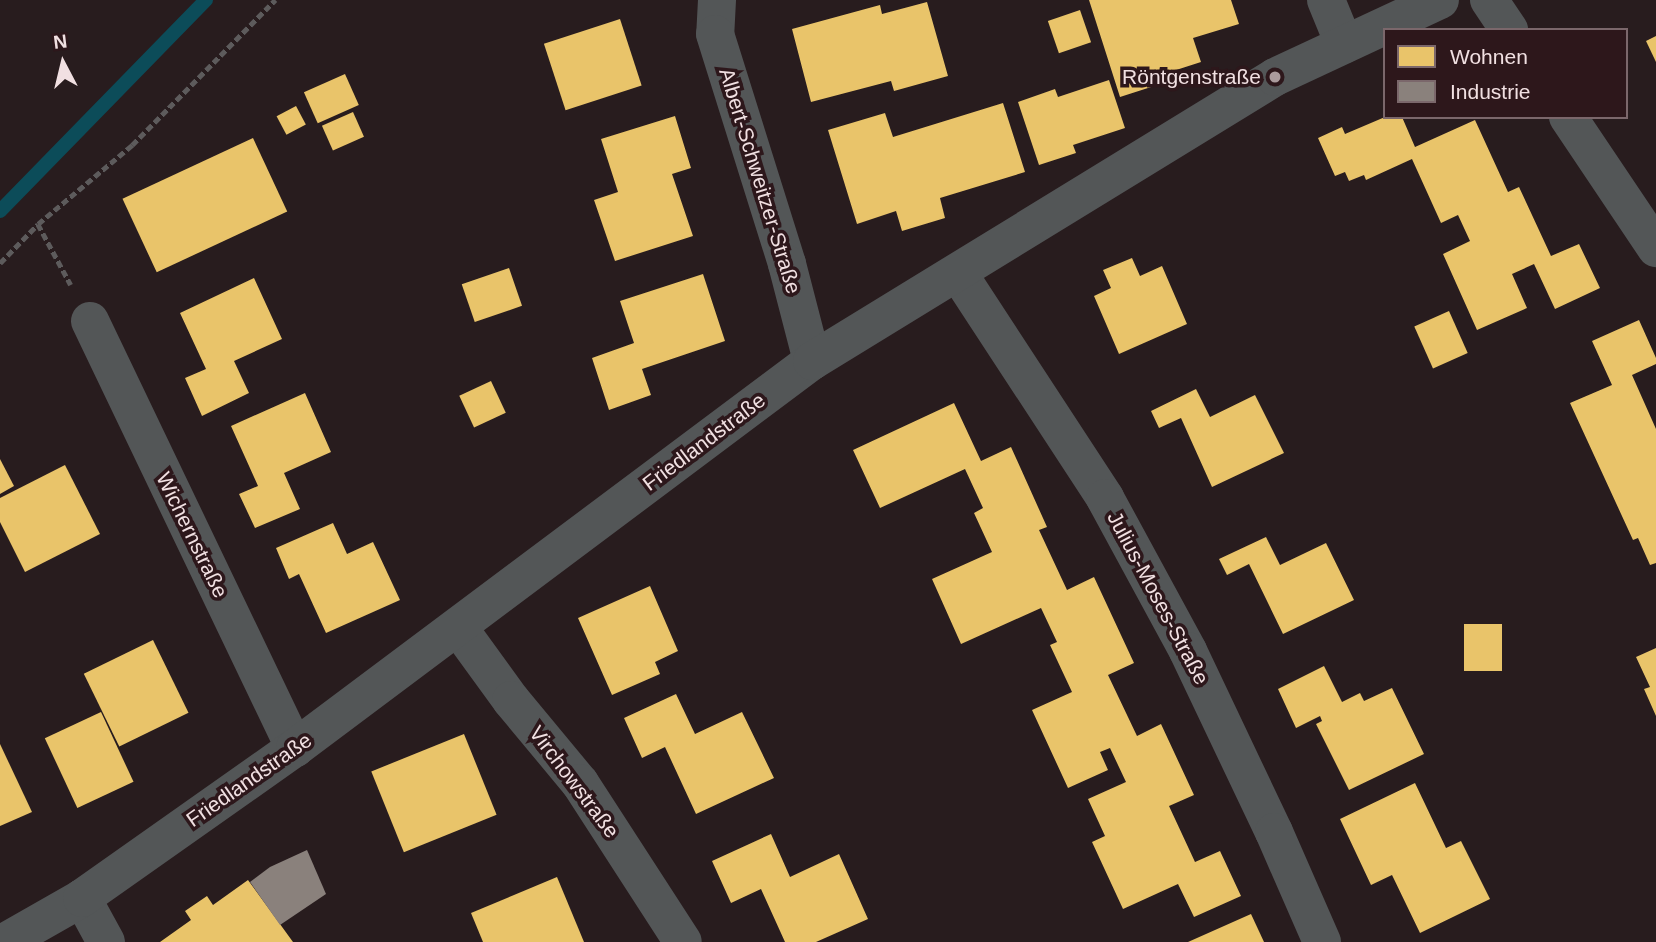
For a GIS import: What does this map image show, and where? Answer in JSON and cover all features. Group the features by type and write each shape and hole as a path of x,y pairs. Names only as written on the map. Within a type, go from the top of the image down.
{"street":[{"name":"Albert-Schweitzer-Straße","path":"718,0 715,34 787,264 812,361"},
{"path":"1325,0 1344,44"},
{"name":"Friedlandstraße","path":"5,942 82,898 295,748 812,361 1275,77 1440,0"},
{"path":"1489,0 1508,28"},
{"path":"1570,119 1656,248"},
{"name":"Julius-Moses-Straße","path":"958,273 1105,498 1169,616 1274,832 1322,942"},
{"name":"Wichernstraße","path":"90,321 295,748"},
{"name":"Virchowstraße","path":"458,627 510,700 580,783 683,942"},
{"path":"82,898 106,942"}],"path":[{"path":"0,263 38,224 132,145 275,0"},
{"path":"38,224 90,321"}],"building: Wohnen":[{"path":"1089,0 1231,0 1239,24 1193,38 1201,62 1173,71 1176,79 1120,97"},
{"path":"927,2 948,76 894,91 891,81 811,102 792,29 880,5 882,14"},
{"path":"1080,10 1091,42 1059,53 1048,21"},
{"path":"620,19 642,86 566,110 544,44"},
{"path":"1656,36 1656,62 1646,41"},
{"path":"345,74 359,105 318,123 304,92"},
{"path":"1109,80 1125,128 1073,145 1076,153 1039,165 1018,102 1055,89 1058,97"},
{"path":"1003,103 1025,172 940,198 945,218 902,231 896,211 857,224 828,130 885,113 893,137"},
{"path":"296,106 306,125 286,135 277,116"},
{"path":"353,112 364,137 333,150 322,126"},
{"path":"675,116 691,168 672,174 693,236 615,261 594,200 618,192 601,139"},
{"path":"1383,118 1403,119 1415,147 1475,120 1508,192 1519,187 1551,256 1579,244 1600,288 1555,309 1534,264 1512,274 1527,308 1477,330 1443,254 1470,241 1458,215 1441,223 1412,159 1366,180 1364,175 1349,181 1345,172 1335,176 1318,138 1342,127 1345,134"},
{"path":"253,138 287,211 157,272 122,199"},
{"path":"1132,258 1140,276 1162,266 1187,324 1119,354 1094,296 1111,288 1103,270"},
{"path":"509,268 522,306 475,322 462,284"},
{"path":"703,274 725,341 642,369 651,395 609,410 592,358 634,343 620,301"},
{"path":"254,278 282,339 234,361 249,393 202,416 185,378 206,369 180,313"},
{"path":"1449,311 1468,353 1433,368 1414,326"},
{"path":"1639,320 1656,358 1656,364 1632,375 1656,429 1656,563 1650,565 1638,538 1633,540 1570,403 1612,385 1592,341"},
{"path":"491,381 506,413 474,428 459,396"},
{"path":"1196,389 1210,417 1255,395 1284,453 1212,487 1181,418 1159,428 1151,411"},
{"path":"305,393 331,452 284,473 300,509 255,528 239,494 258,486 231,426"},
{"path":"954,403 981,461 1011,447 1047,527 1039,530 1067,590 1094,577 1134,663 1108,675 1137,736 1161,724 1194,795 1169,806 1195,862 1220,851 1241,896 1194,917 1178,884 1123,909 1092,842 1105,836 1088,799 1126,782 1110,748 1100,752 1108,770 1068,788 1032,710 1072,692 1050,645 1057,642 1041,608 961,644 932,579 992,552 974,513 983,508 965,469 880,508 853,450"},
{"path":"0,459 14,486 0,494"},
{"path":"65,465 100,534 25,572 0,522 0,498"},
{"path":"333,523 347,554 373,542 400,600 326,633 299,574 289,579 276,548"},
{"path":"1266,537 1280,565 1326,543 1354,600 1283,634 1249,564 1227,575 1219,559"},
{"path":"650,586 678,651 655,662 660,674 612,695 578,618"},
{"path":"1464,624 1502,624 1502,671 1464,671"},
{"path":"153,640 189,713 119,747 84,674"},
{"path":"1656,648 1656,716 1644,689 1650,687 1636,657"},
{"path":"1324,666 1342,702 1360,693 1364,701 1392,688 1424,754 1349,790 1316,724 1322,721 1320,716 1296,728 1278,689"},
{"path":"676,694 695,734 742,712 774,778 696,814 665,747 642,758 624,718"},
{"path":"101,712 134,782 77,808 45,738"},
{"path":"464,734 497,815 404,852 371,771"},
{"path":"0,744 32,812 0,826"},
{"path":"1415,783 1446,848 1461,841 1490,899 1420,933 1392,875 1371,885 1340,819"},
{"path":"771,834 790,877 839,854 868,919 816,942 785,942 761,889 731,903 712,861"},
{"path":"557,877 584,942 483,942 471,913"},
{"path":"248,880 293,942 160,942 191,920 185,911 207,896 213,905"},
{"path":"1251,914 1264,942 1188,942"}],"building: Industrie":[{"path":"307,850 326,894 280,925 250,882 270,867"}],"waterway":[{"path":"0,211 206,0"}],"place":[{"name":"Röntgenstraße","path":"1275,77"}]}
